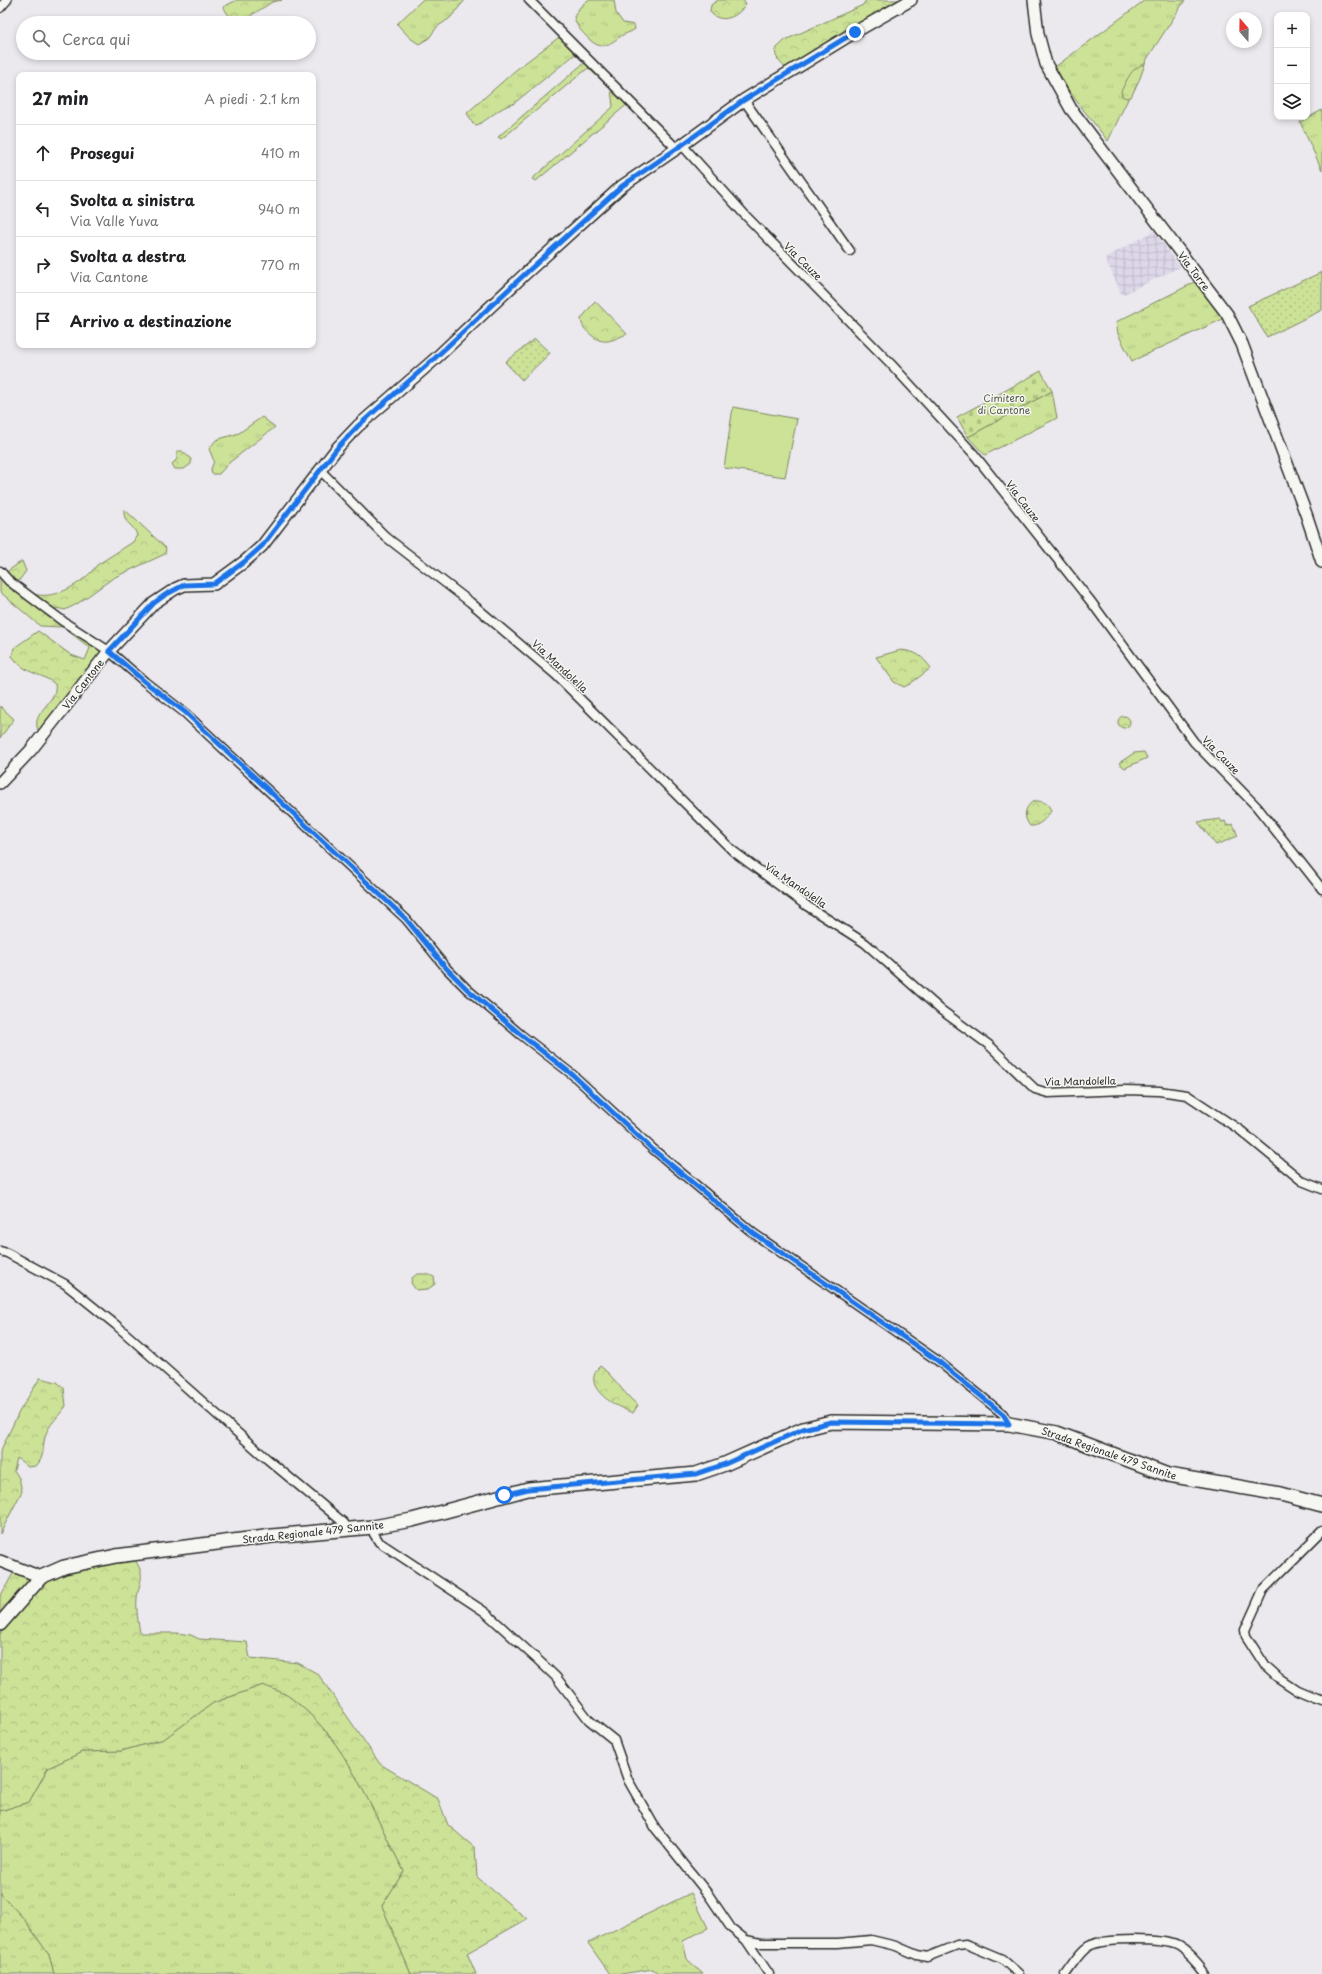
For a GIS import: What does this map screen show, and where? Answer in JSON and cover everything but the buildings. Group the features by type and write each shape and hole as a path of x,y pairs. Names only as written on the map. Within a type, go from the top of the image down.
{"main road":[{"name":"Via Cantone","path":"0,783 31,750 109,651 154,603 165,595 184,585 214,584 244,562 262,546 320,470 358,426 435,358 622,186 680,147 744,100 855,32 911,0"},
{"name":"Via Torre","path":"1034,0 1038,34 1046,64 1071,109 1227,314 1242,344 1306,514 1322,562"},
{"name":"Strada Regionale 479 Sannite","path":"0,1624 16,1604 42,1577 64,1567 116,1556 285,1534 373,1527 412,1520 528,1489 696,1474 725,1464 803,1429 831,1422 1009,1424 1057,1433 1168,1475 1281,1494 1322,1505"},
{"path":"0,1561 42,1577"}],"street":[{"path":"0,8 7,0"},
{"name":"Via Cauze","path":"529,0 680,147 745,216 891,364 973,453 1092,603 1194,742 1257,807 1322,889"},
{"path":"744,100 850,251"},
{"name":"Via Mandolella","path":"320,470 386,536 470,602 556,675 733,851 807,906 865,943 941,1010 989,1046 1035,1089 1048,1093 1125,1090 1160,1091 1187,1095 1240,1130 1302,1181 1322,1189"},
{"path":"0,571 15,586 64,622 109,651 145,682 185,712 406,919 447,969 467,989 520,1034 573,1075 652,1149 753,1233 938,1361 1003,1414 1009,1424"},
{"path":"0,1251 7,1253 65,1284 116,1325 266,1458 344,1523 347,1530"},
{"path":"373,1527 374,1534 379,1542 485,1612 543,1664 556,1677 589,1720 614,1740 628,1780 656,1829 708,1894 731,1928 746,1940 768,1974"},
{"path":"1322,1531 1263,1590 1245,1630 1246,1636 1266,1667 1277,1677 1298,1691 1322,1701"},
{"path":"746,1940 760,1943 871,1940 896,1946 917,1955 927,1957 957,1945 966,1944 1002,1959 1019,1974"},
{"path":"1065,1974 1088,1947 1097,1943 1126,1940 1168,1942 1176,1945 1187,1952 1206,1974"}],"shaded area":[{"path":"1154,231 1180,267 1122,295 1105,258"}],"green space":[{"path":"237,0 282,0 272,2 250,16 229,16 223,7"},
{"path":"422,0 465,0 450,18 437,27 429,38 419,44 410,38 397,24"},
{"path":"588,0 614,0 616,13 623,23 634,25 635,29 607,45 603,46 595,44 580,29 574,17 580,7"},
{"path":"718,0 743,0 746,4 739,13 724,19 714,16 710,12 711,5"},
{"path":"866,0 905,0 787,69 778,60 775,52 776,49 785,40 863,5"},
{"path":"1145,0 1185,0 1147,59 1108,141 1071,94 1055,67"},
{"path":"562,35 578,52 513,104 499,110 477,125 473,124 467,113 517,69"},
{"path":"586,61 630,102 536,181 532,179 613,107 611,89 588,68 501,139 498,137"},
{"path":"1145,64 1131,97 1126,98 1122,96 1121,91 1130,74 1140,65"},
{"path":"1322,110 1322,170 1300,122 1304,120 1310,120 1310,117"},
{"path":"1322,272 1322,310 1267,337 1248,306"},
{"path":"1199,280 1225,318 1132,361 1118,334 1116,322"},
{"path":"595,301 627,334 612,340 603,341 594,337 586,330 581,319"},
{"path":"535,339 550,353 522,380 505,362"},
{"name":"Cimitero di Cantone","path":"1041,371 1052,391 968,437 957,417"},
{"path":"1052,391 1057,418 985,455 968,437"},
{"path":"733,407 797,419 785,477 724,468"},
{"path":"262,417 275,427 230,462 219,474 212,474 211,469 214,461 209,449 216,440 239,433"},
{"path":"177,451 182,451 191,459 191,464 184,469 175,469 172,464 177,459"},
{"path":"124,509 166,548 165,554 113,578 77,604 65,610 56,608 51,614 104,652 41,735 37,728 37,721 39,715 55,691 55,684 28,670 17,662 12,656 14,648 38,631 71,655 85,660 90,648 63,627 40,626 0,592 0,574 8,571 22,561 26,571 18,582 26,590 37,595 48,595 59,593 70,588 81,581 97,565 133,542 137,535 125,518"},
{"path":"901,650 918,655 931,668 904,687 894,682 876,657"},
{"path":"0,706 14,719 0,738"},
{"path":"1122,716 1126,716 1130,722 1126,728 1122,728 1118,724 1118,720"},
{"path":"1144,752 1147,758 1125,768 1119,763 1134,753"},
{"path":"1038,801 1046,804 1051,811 1039,824 1030,826 1026,819 1025,813 1027,807 1032,802"},
{"path":"1220,819 1222,822 1225,821 1227,826 1233,824 1238,836 1216,845 1198,822"},
{"path":"417,1274 427,1274 434,1277 435,1284 428,1289 416,1290 411,1283 412,1278"},
{"path":"600,1366 638,1405 633,1413 610,1401 597,1389 594,1381 595,1374"},
{"path":"40,1378 57,1382 64,1388 66,1406 46,1433 42,1456 39,1463 36,1466 28,1467 17,1458 14,1470 19,1478 22,1491 0,1534 0,1452 19,1412"},
{"path":"134,1559 141,1574 137,1602 137,1616 140,1633 177,1633 191,1635 199,1639 247,1642 250,1658 298,1663 318,1674 380,1764 438,1799 448,1825 475,1848 477,1877 527,1919 467,1953 476,1974 411,1974 382,1906 404,1871 369,1801 343,1755 328,1734 311,1715 288,1696 263,1685 213,1703 164,1739 121,1751 82,1752 48,1768 29,1802 0,1811 0,1634 18,1609 29,1597 50,1580 61,1574 85,1567"},
{"path":"16,1568 32,1580 0,1617 0,1597"},
{"path":"263,1685 288,1696 311,1715 328,1734 343,1755 369,1801 404,1871 382,1906 411,1974 54,1974 49,1955 24,1919 0,1893 0,1811 29,1802 48,1768 82,1752 121,1751 164,1739 213,1703"},
{"path":"0,1893 24,1919 49,1955 54,1974 0,1974"},
{"path":"691,1893 708,1928 683,1941 687,1959 703,1974 657,1974 653,1969 621,1974 610,1974 588,1943"}],"route":[{"path":"504,1495 528,1489 696,1474 725,1464 803,1429 831,1422 1009,1424 1003,1414 938,1361 855,1302 753,1233 690,1179 652,1149 573,1075 520,1034 467,989 447,969 406,919 185,712 145,682 109,651 154,603 165,595 184,585 214,584 244,562 262,546 338,447 358,426 435,358 469,325 622,186 744,100 855,32"}]}
